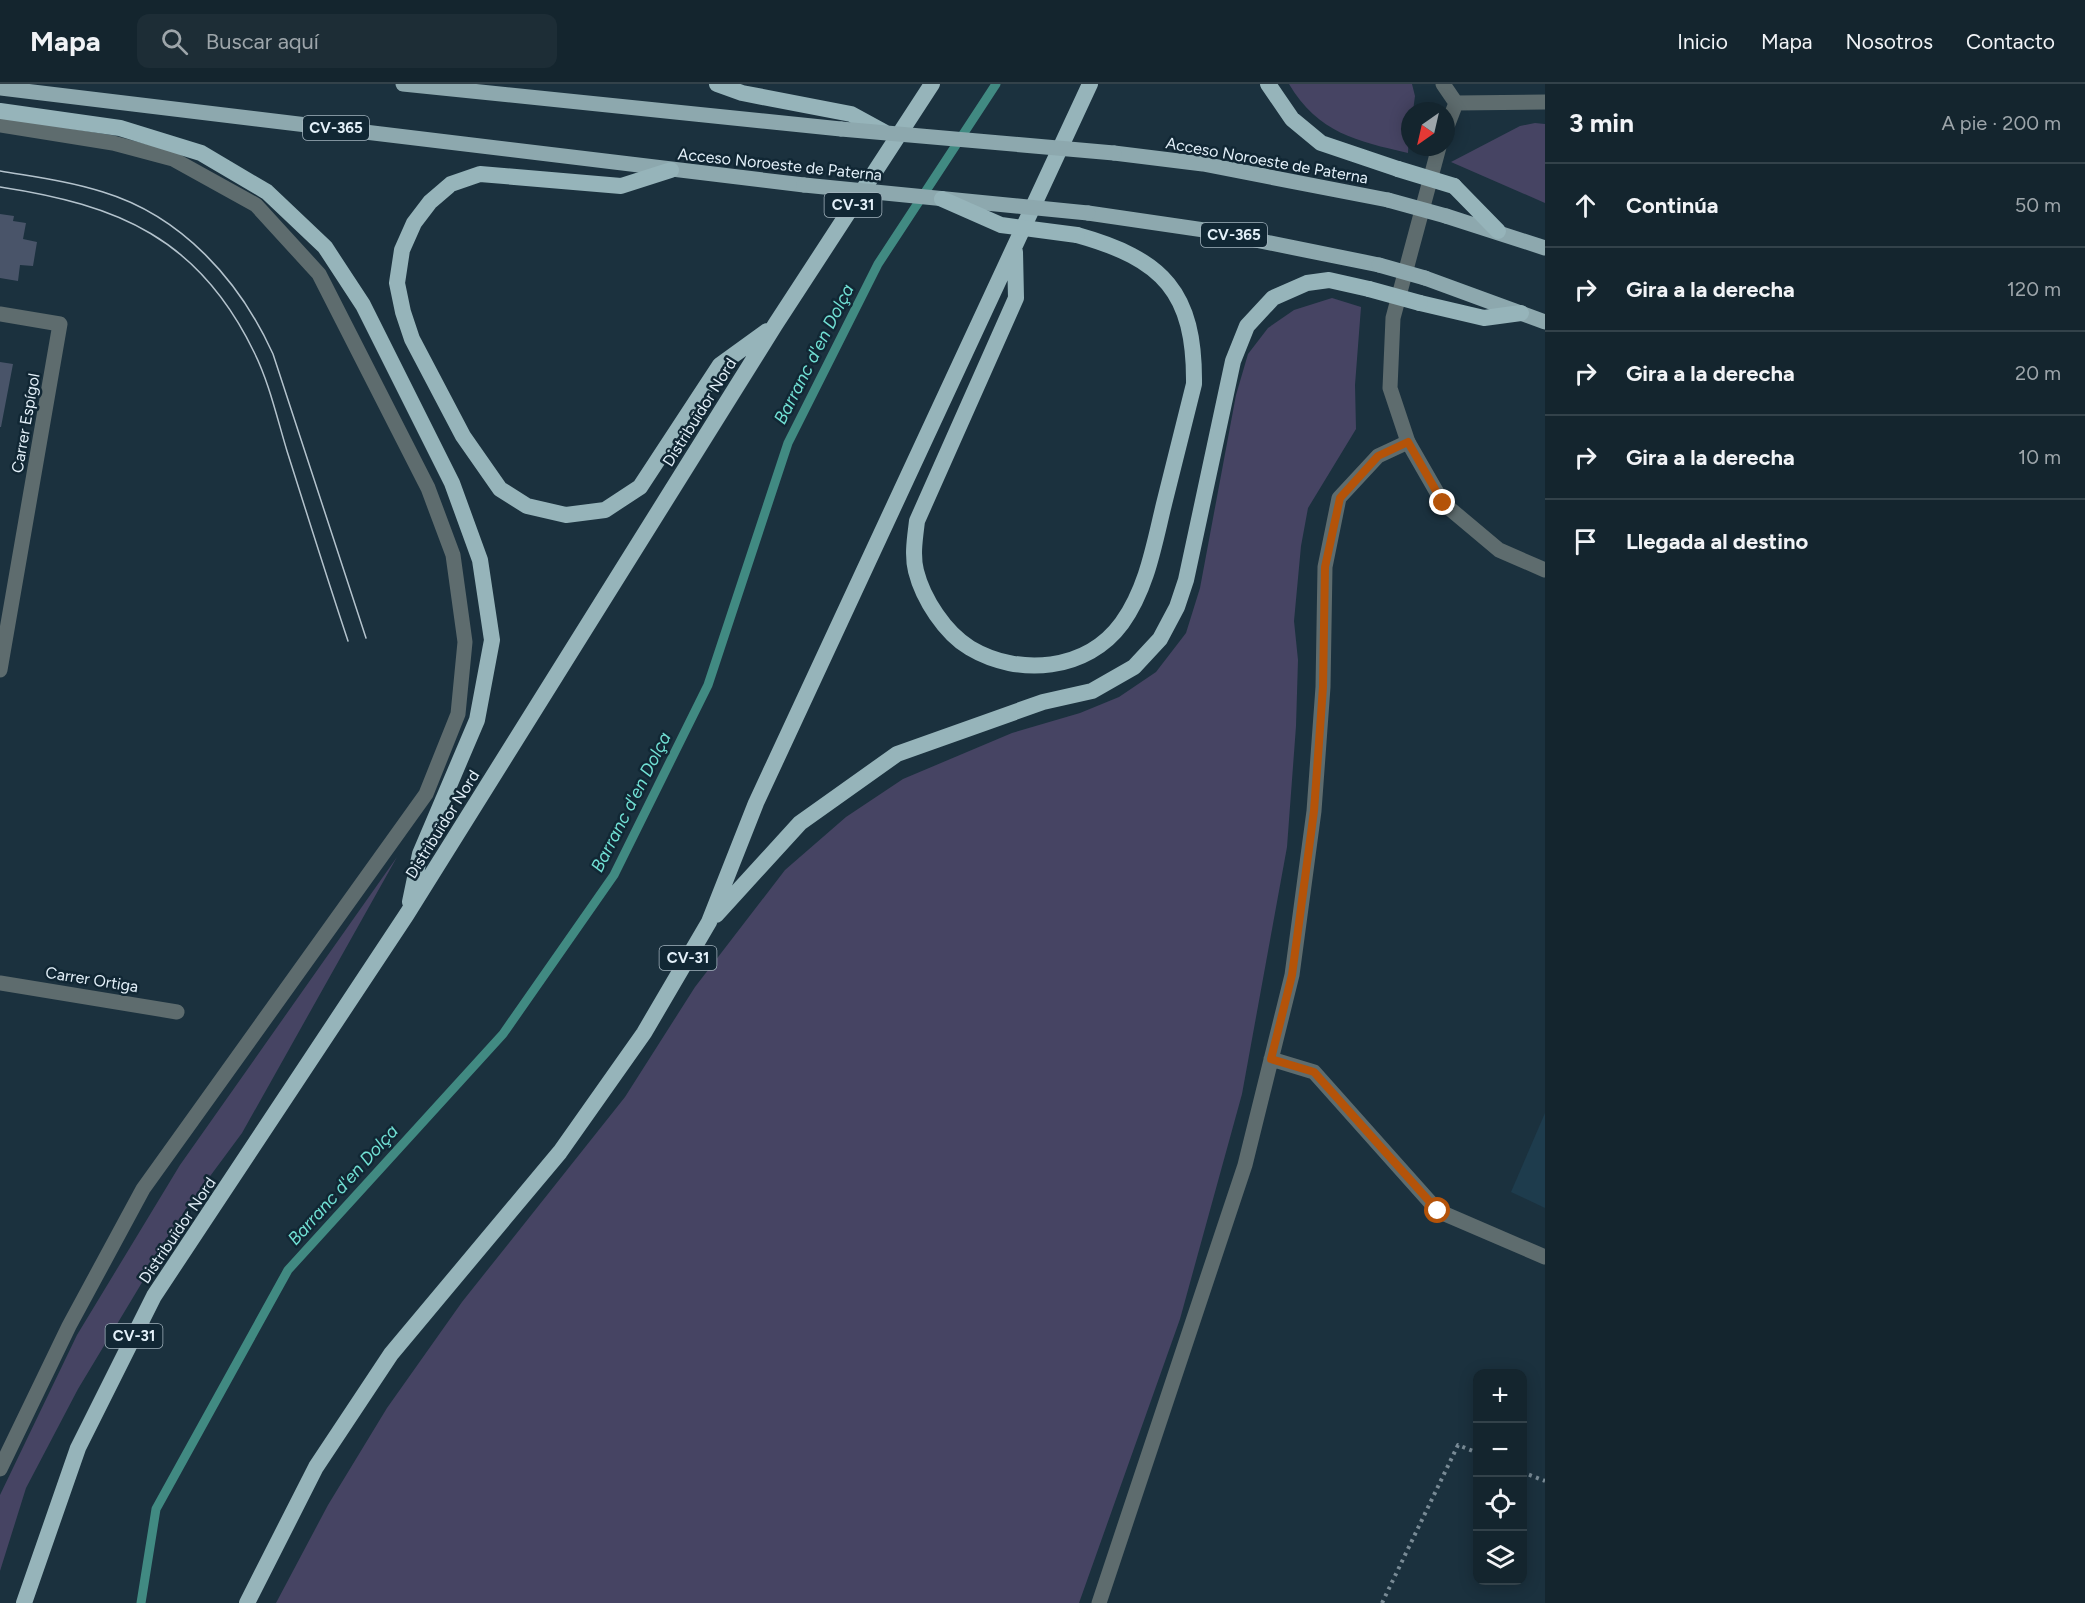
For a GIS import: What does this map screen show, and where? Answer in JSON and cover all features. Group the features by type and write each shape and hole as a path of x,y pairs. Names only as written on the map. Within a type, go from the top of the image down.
{"highway":[{"path":"717,84 742,93 851,114 884,132"},
{"name":"Distribuïdor Nord","path":"24,1603 78,1448 154,1296 407,914 775,325 932,84"},
{"name":"CV-31","path":"248,1603 316,1467 391,1354 560,1152 644,1033 709,922 756,803 1090,84"},
{"path":"1268,84 1292,119 1321,144 1454,186 1498,231"},
{"path":"0,111 120,128 201,153 267,192 324,247 363,305 452,483 480,560 492,640 477,720 420,854 407,914"},
{"path":"671,170 621,186 480,174 451,184 430,202 414,223 402,250 397,283 403,312 412,339 482,466 500,489 527,506 566,515 605,510 640,487 720,365 775,325"},
{"path":"942,199 1001,225 1077,235 1113,245 1143,260 1169,284 1188,319 1194,353 1194,384 1147,576 1122,623 1101,645 1070,661 1037,668 1000,662 969,648 943,624 927,599 916,571 913,548 917,521 1016,298 1015,245"},
{"path":"709,922 800,823 897,754 1043,702 1092,691 1134,667 1161,639 1177,607 1186,580 1233,362 1247,326 1273,298 1306,283 1329,280 1484,318 1521,313"}],"main road":[{"name":"Acceso Noroeste de Paterna","path":"403,84 841,129 1114,153 1203,164 1388,200 1498,231 1545,248"},
{"name":"Acceso Noroeste de Paterna","path":"0,88 199,110 671,170 1088,213 1211,231 1379,265 1425,278 1545,322"}],"street":[{"path":"1443,84 1456,103 1545,102"},
{"path":"0,125 113,143 173,159 256,205 319,274 428,488 453,555 465,642 458,714 426,794 143,1190 69,1326 0,1469"},
{"path":"1437,156 1393,318 1390,388 1408,442 1443,503 1499,550 1545,570"},
{"name":"Carrer Espígol","path":"0,314 60,324 0,670"},
{"path":"1099,1603 1245,1165 1292,975 1314,811 1323,687 1325,567 1340,498 1378,456 1408,442"},
{"name":"Carrer Ortiga","path":"0,982 177,1012"},
{"path":"1271,1059 1314,1072 1438,1211 1545,1257"}],"path":[{"path":"1382,1603 1458,1445 1473,1452"},
{"path":"1527,1474 1545,1481"}],"shaded area":[{"path":"1289,84 1412,84 1415,96 1414,102 1401,102 1401,151 1356,139 1340,132 1313,114 1300,101"},
{"path":"1545,124 1545,203 1451,162 1520,126"},
{"path":"1332,298 1361,307 1355,385 1356,429 1308,508 1301,546 1294,621 1298,660 1296,726 1287,847 1242,1094 1180,1319 1079,1603 276,1603 328,1505 387,1408 462,1302 625,1097 695,987 785,870 846,817 903,779 1012,733 1080,713 1119,697 1156,672 1186,633 1200,588 1236,395 1248,354 1268,328 1294,310"},
{"path":"397,857 242,1133 188,1206 78,1389 26,1488 0,1571 0,1495 77,1335 180,1165"},
{"path":"1545,1113 1545,1208 1511,1192"}],"building":[{"path":"0,214 14,216 13,221 26,223 23,239 37,242 33,266 20,265 18,281 0,278"},
{"path":"0,362 13,364 1,427 0,427"}],"waterway":[{"name":"Barranc d'en Dolça","path":"141,1603 156,1509 288,1270 503,1034 614,875 708,685 788,443 878,264 996,84"}],"tram line":[{"path":"0,171 77,185 132,203 158,217 183,235 226,277 244,301 273,354 366,638"},
{"path":"0,187 82,204 118,217 151,234 181,254 208,281 232,313 264,375 348,641"}],"route":[{"path":"1438,1211 1314,1072 1271,1059 1292,975 1314,811 1323,687 1325,567 1340,498 1378,456 1408,442 1443,503"}]}
